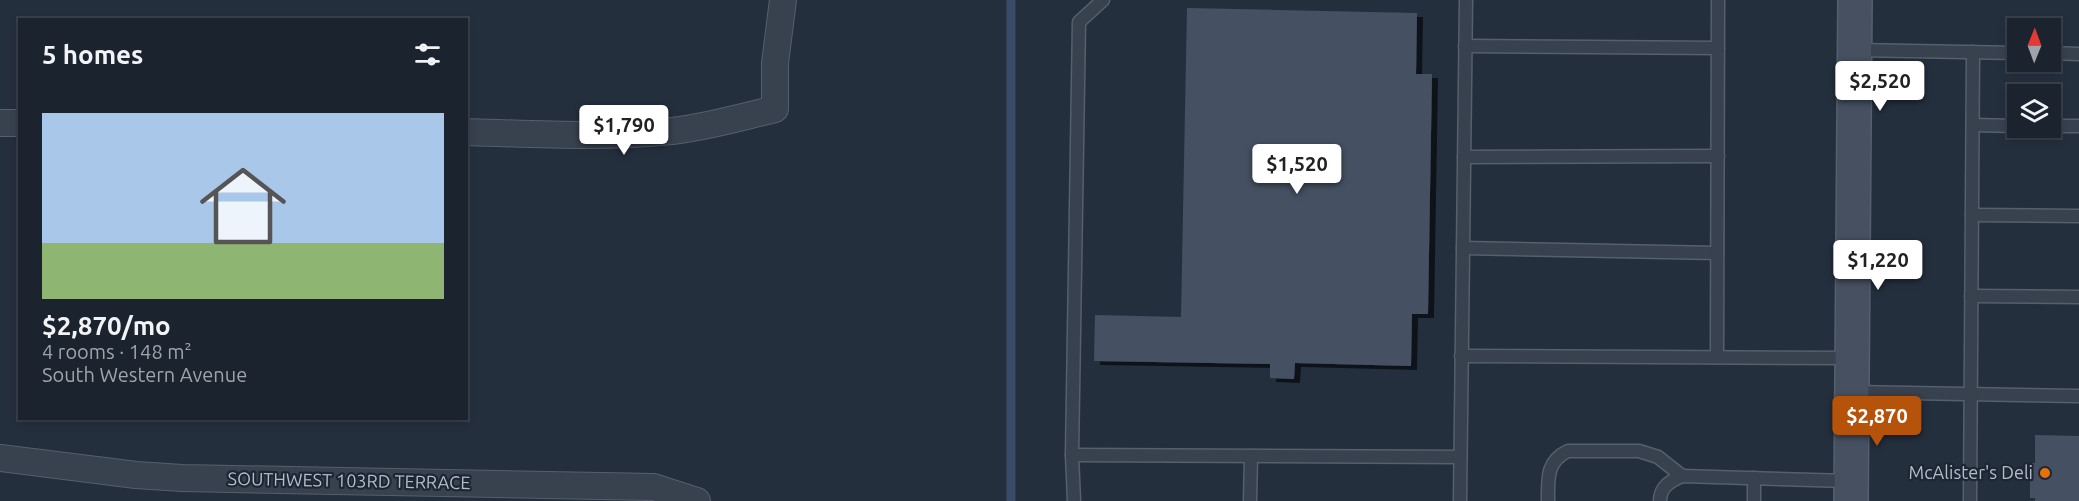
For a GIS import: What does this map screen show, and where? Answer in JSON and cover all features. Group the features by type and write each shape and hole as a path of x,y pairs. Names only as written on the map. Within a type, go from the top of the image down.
{"main road":[{"path":"1851,491 1855,0"}],"street":[{"path":"468,132 590,135 643,133 705,125 776,109 775,63 783,0"},
{"path":"0,123 18,123"},
{"name":"SOUTHWEST 103RD TERRACE","path":"0,458 136,475 182,478 654,487 697,501"}],"lane":[{"path":"1074,501 1072,455 1079,22 1103,0"},
{"path":"1460,501 1466,0"},
{"path":"1717,357 1718,0"},
{"path":"1465,46 1718,48"},
{"path":"1855,50 2007,53"},
{"path":"1970,501 1973,52"},
{"path":"2061,53 2079,54"},
{"path":"1973,125 2007,126"},
{"path":"2061,126 2079,126"},
{"path":"1464,157 1718,156"},
{"path":"1972,215 2079,216"},
{"path":"1463,248 1718,253"},
{"path":"1971,296 2079,297"},
{"path":"1461,356 1852,358"},
{"path":"1851,392 2079,396"},
{"path":"1548,501 1548,477 1552,464 1559,455 1568,451 1639,451 1658,457 1682,476"},
{"path":"1072,455 1461,457"},
{"path":"1250,501 1251,456"},
{"path":"1660,501 1660,495 1668,482 1682,476 1754,478 1851,491"},
{"path":"1754,478 1754,501"}],"building":[{"path":"1187,8 1417,13 1416,74 1432,74 1428,314 1412,314 1411,366 1295,363 1294,379 1270,378 1270,364 1094,361 1095,315 1181,317"},
{"path":"2035,435 2079,436 2079,501 2035,501 2035,498 2030,498 2030,463 2035,463"}],"waterway":[{"path":"1011,0 1011,501"}],"place":[{"name":"McAlister's Deli","path":"2045,473"}]}
